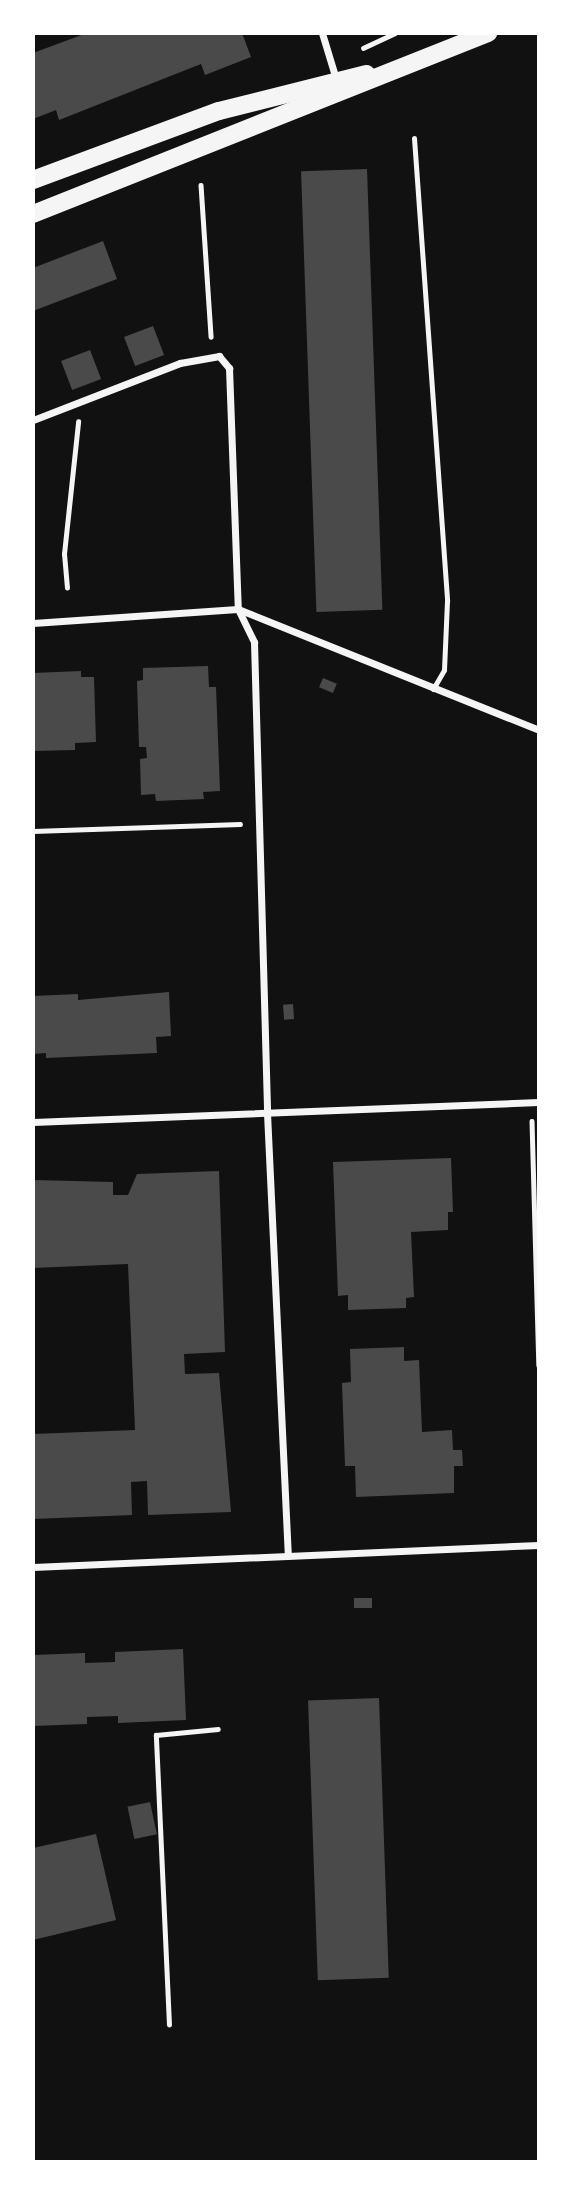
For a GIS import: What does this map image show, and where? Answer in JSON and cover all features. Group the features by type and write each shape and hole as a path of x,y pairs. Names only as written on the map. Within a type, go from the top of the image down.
{"main road":[{"path":"33,180 219,111 339,87 408,67 488,33"},
{"path":"33,214 339,87"}],"street":[{"path":"322,33 339,87"},
{"path":"33,419 180,363 219,356 229,368 238,609 254,642 262,823 267,1113 288,1556"},
{"path":"33,623 238,609 539,730"},
{"path":"33,1122 535,1102"},
{"path":"33,1567 539,1545"}],"lane":[{"path":"414,138 447,601 444,670 433,688"}],"path":[{"path":"201,186 211,337"},
{"path":"67,588 64,554 77,432"},
{"path":"33,831 262,823"},
{"path":"535,1102 539,1365"},
{"path":"169,2025 156,1735 218,1729"}],"building":[{"path":"87,33 242,33 251,57 205,75 201,64 59,120 56,110 33,119 33,53"},
{"path":"367,169 382,610 316,612 301,171"},
{"path":"103,241 117,279 33,311 33,268"},
{"path":"153,326 164,355 135,366 124,337"},
{"path":"90,350 101,379 72,390 61,361"},
{"path":"208,666 209,687 216,687 220,791 203,792 204,799 156,801 155,794 141,795 140,759 147,758 146,747 139,747 137,681 143,680 143,668"},
{"path":"81,671 81,677 94,677 96,742 75,743 75,750 33,751 33,673"},
{"path":"323,678 337,684 333,693 319,687"},
{"path":"169,992 171,1036 156,1037 157,1053 46,1058 46,1053 33,1054 33,996 78,994 78,1000"},
{"path":"293,1004 294,1019 284,1020 283,1005"},
{"path":"451,1158 453,1212 448,1212 448,1230 411,1232 414,1297 406,1298 406,1308 348,1310 348,1295 338,1296 333,1162"},
{"path":"219,1171 225,1352 184,1354 185,1374 219,1373 231,1512 148,1515 147,1481 131,1482 132,1515 33,1519 33,1434 135,1430 128,1264 33,1268 33,1180 113,1182 113,1195 128,1195 137,1174"},
{"path":"404,1347 404,1361 419,1360 422,1432 452,1430 453,1450 462,1450 463,1466 454,1466 454,1493 356,1497 355,1466 345,1466 342,1383 351,1382 350,1349"},
{"path":"354,1598 372,1598 372,1608 354,1608"},
{"path":"183,1649 186,1720 118,1723 118,1716 87,1717 87,1724 33,1726 33,1655 85,1653 85,1663 115,1662 115,1652"},
{"path":"379,1698 389,1978 318,1980 308,1700"},
{"path":"150,1802 157,1834 134,1839 128,1807"},
{"path":"96,1834 116,1920 33,1940 33,1848"}]}
